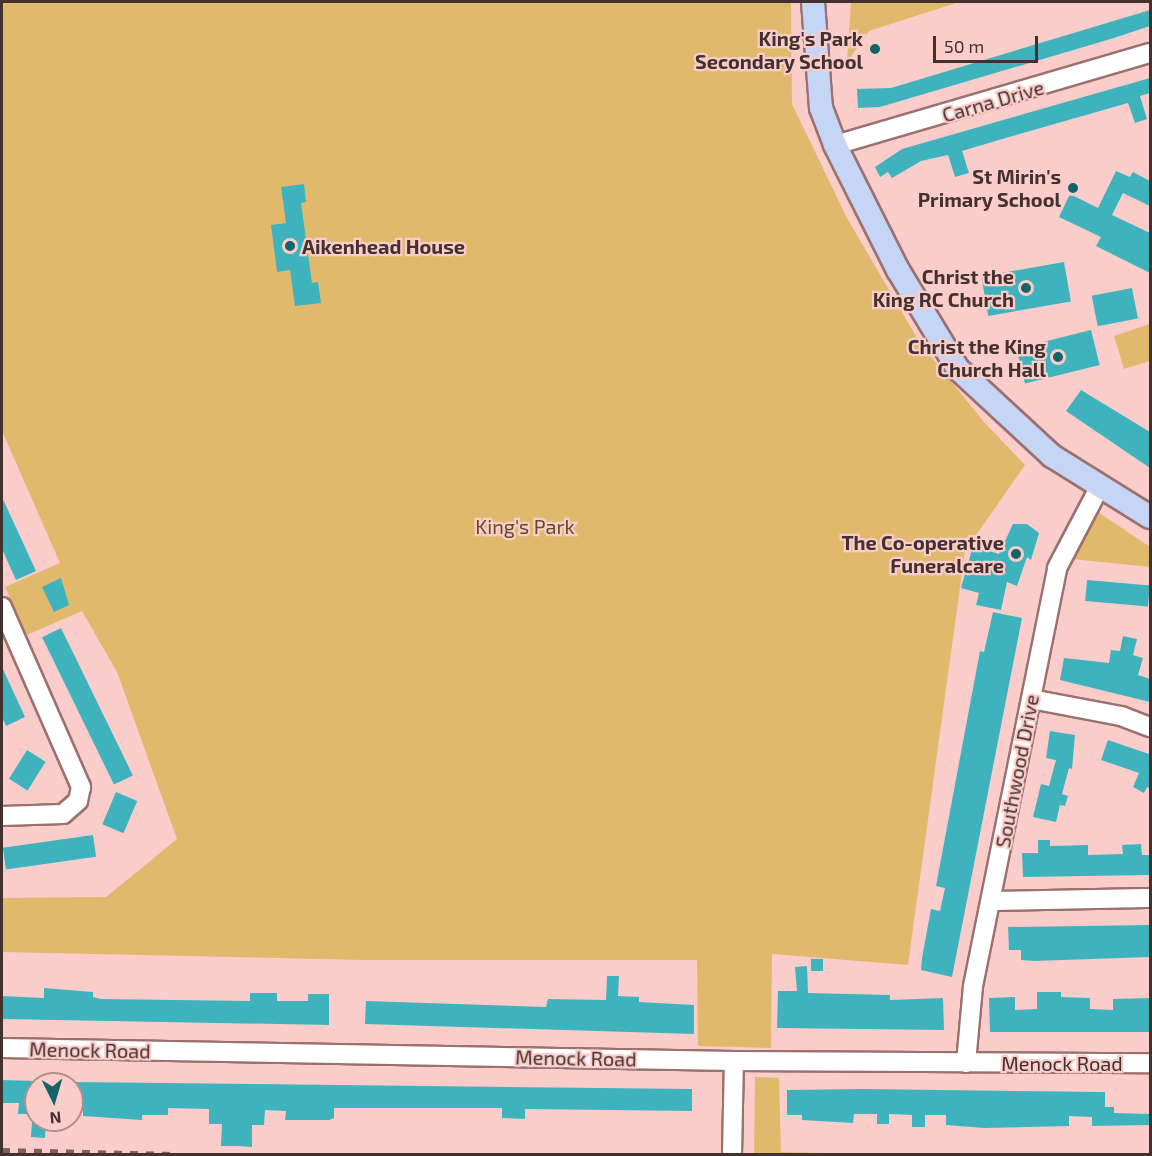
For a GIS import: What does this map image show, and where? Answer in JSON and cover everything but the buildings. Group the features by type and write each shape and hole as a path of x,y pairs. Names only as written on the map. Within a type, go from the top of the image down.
{"main road":[{"path":"813,2 821,108 835,146 898,270 958,369 1052,456 1099,488 1150,517"}],"street":[{"name":"Carna Drive","path":"835,146 1150,53"},
{"name":"Southwood Drive","path":"966,1063 974,986 1057,568 1099,488"},
{"path":"2,816 63,813 78,801 81,786 3,612"},
{"path":"1031,699 1121,716 1150,727"},
{"path":"991,901 1150,898"},
{"name":"Menock Road","path":"2,1048 734,1061 1150,1063"},
{"path":"732,1155 734,1061"}],"green space":[{"name":"King's Park","path":"2,2 791,2 792,104 847,218 920,343 984,422 1025,465 965,551 908,965 772,954 771,1048 698,1046 697,960 364,960 2,952 2,898 106,897 177,839 117,672 82,611 27,635 5,587 60,563 2,431"},
{"path":"851,2 959,2 869,31 847,62"},
{"path":"1150,324 1150,361 1124,369 1114,336"},
{"path":"1098,512 1150,547 1150,567 1072,559"},
{"path":"755,1077 779,1078 781,1152 863,1154 754,1154"}],"railway":[{"path":"2,1150 175,1154"}],"place":[{"name":"King's Park Secondary School","path":"875,49"},
{"name":"St Mirin's Primary School","path":"1073,188"},
{"name":"Aikenhead House","path":"290,246"},
{"name":"Christ the King RC Church","path":"1026,288"},
{"name":"Christ the King Church Hall","path":"1058,357"},
{"name":"The Co-operative Funeralcare","path":"1016,554"}]}
